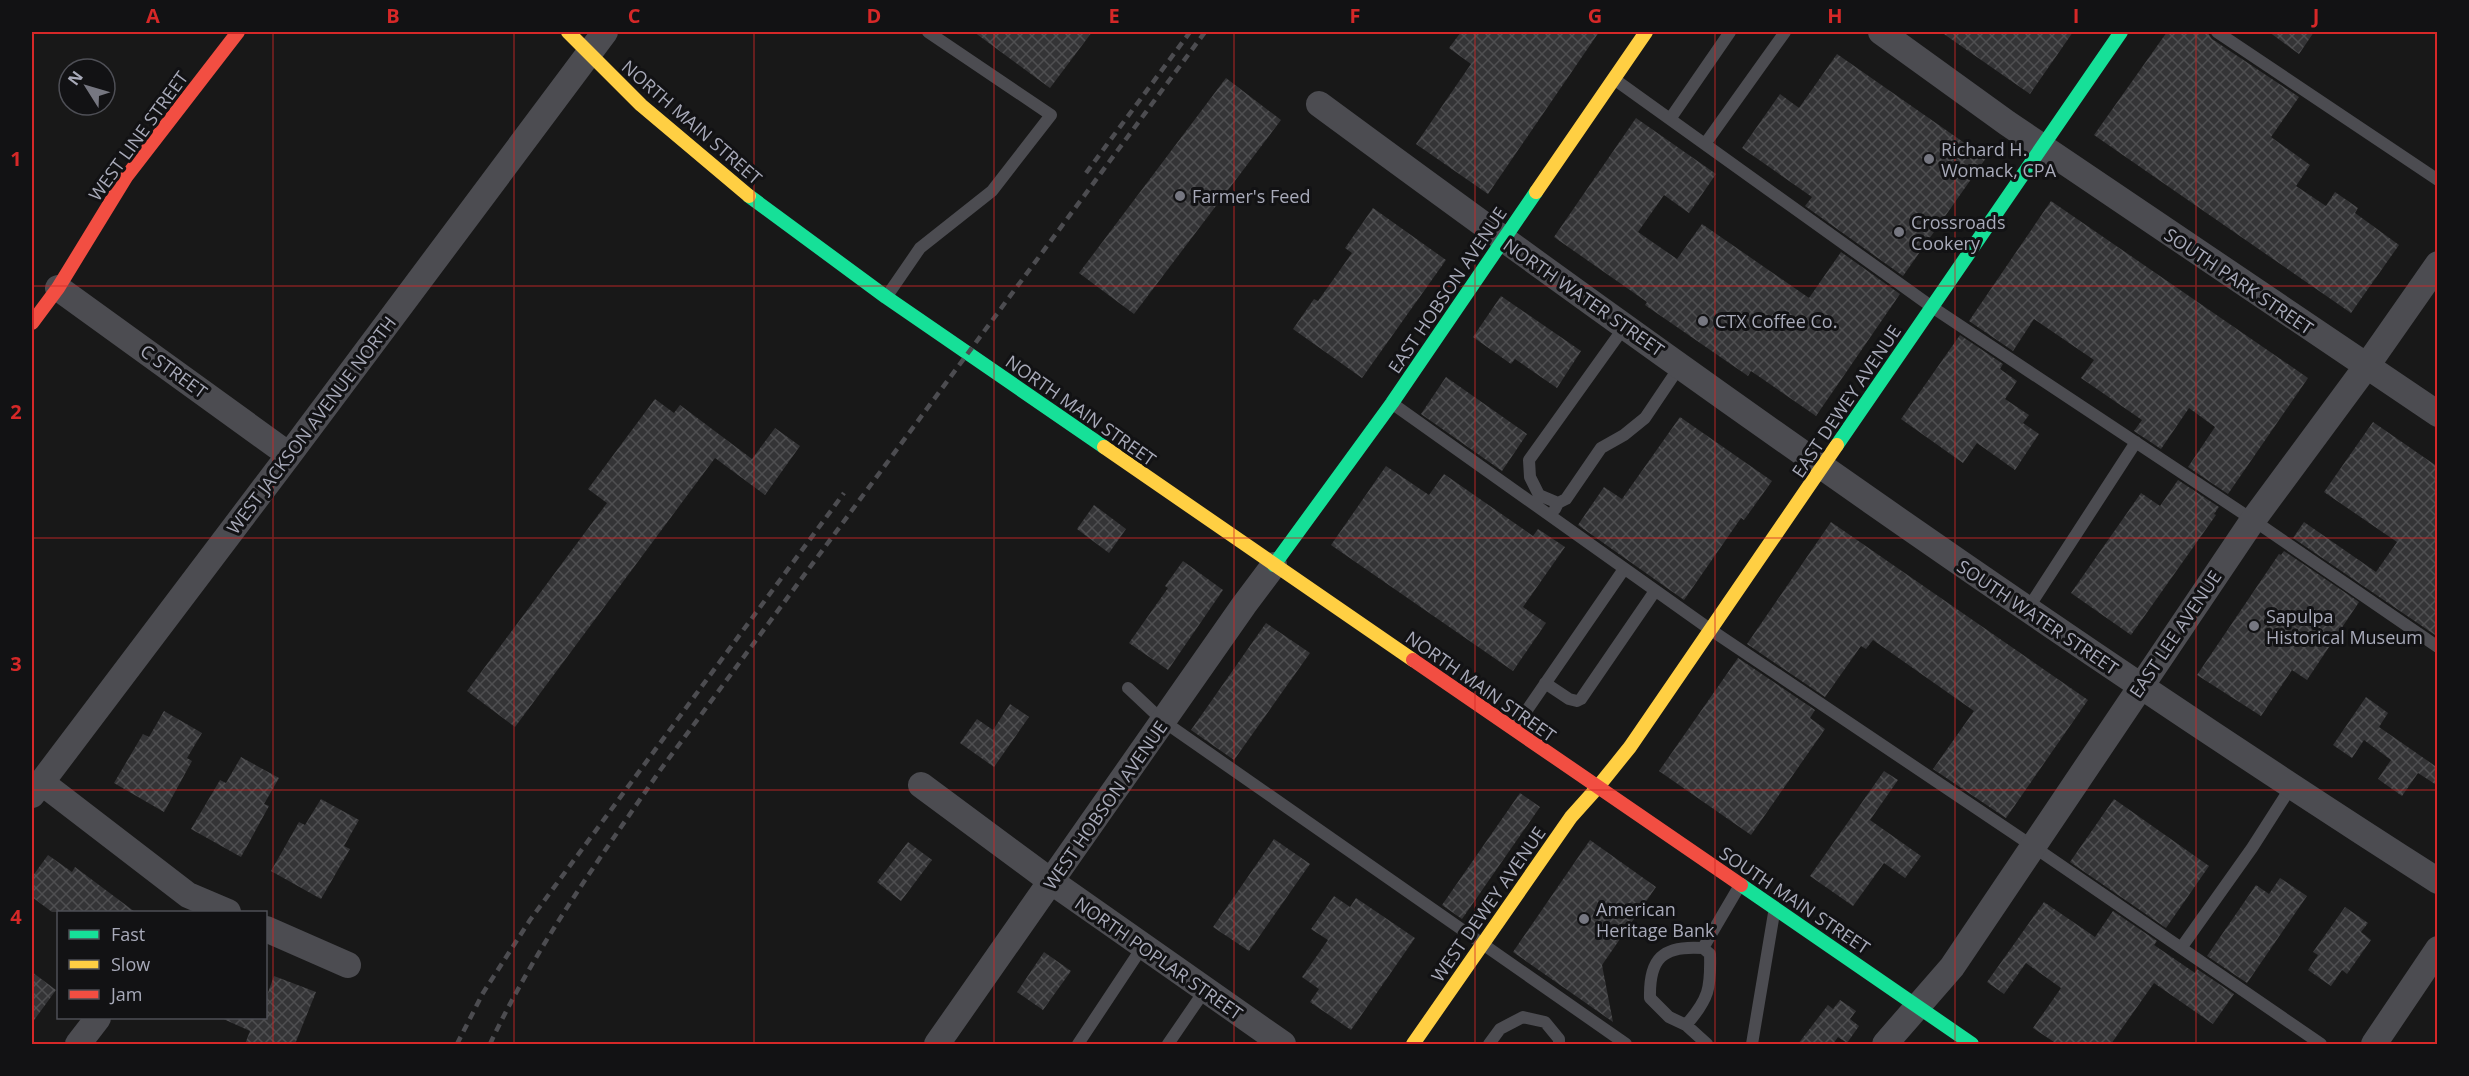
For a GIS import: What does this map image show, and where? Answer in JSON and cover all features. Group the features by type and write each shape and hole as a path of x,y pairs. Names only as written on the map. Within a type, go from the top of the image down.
{"main road":[{"name":"WEST LINE STREET","path":"32,323 58,288 126,177 238,32"},
{"name":"NORTH MAIN STREET","path":"568,32 639,104 788,225 886,297 1597,788"},
{"name":"EAST HOBSON AVENUE","path":"1274,565 1392,403 1646,32"},
{"name":"EAST DEWEY AVENUE","path":"1597,788 1625,755 2121,32"},
{"name":"SOUTH MAIN STREET","path":"1597,788 1972,1044"},
{"name":"WEST DEWEY AVENUE","path":"1413,1044 1571,817 1597,788"}],"street":[{"name":"WEST JACKSON AVENUE NORTH","path":"36,788 289,455 605,32"},
{"name":"SOUTH PARK STREET","path":"1881,32 2042,147 2438,414"},
{"name":"NORTH WATER STREET","path":"1318,104 1821,468"},
{"name":"EAST LEE AVENUE","path":"1885,1044 1952,967 2253,520 2366,367 2438,264"},
{"name":"C STREET","path":"58,288 289,455"},
{"name":"SOUTH WATER STREET","path":"1821,468 2027,610 2291,787 2438,881"},
{"name":"WEST HOBSON AVENUE","path":"941,1043 1163,721 1274,565"},
{"name":"NORTH POPLAR STREET","path":"921,785 1052,882 1282,1044"},
{"path":"36,788 181,904 222,911"},
{"path":"267,929 348,964"},
{"path":"2374,1044 2438,950"},
{"path":"78,1044 97,1019"}],"lane":[{"path":"886,297 920,248 992,191 1051,115 928,32"},
{"path":"1670,118 1730,32"},
{"path":"1705,144 1785,32"},
{"path":"2217,32 2438,180"},
{"path":"1614,79 1932,307 2253,520 2438,647"},
{"path":"1558,503 1539,495 1530,477 1529,460 1625,326"},
{"path":"1550,518 1558,503 1566,499 1601,448 1624,435 1645,418 1680,366"},
{"path":"1392,403 1550,518 1711,630 2034,847 2321,1044"},
{"path":"2027,610 2136,442"},
{"path":"1513,730 1624,569"},
{"path":"1545,683 1569,699 1577,701 1581,699 1655,591"},
{"path":"1128,688 1163,721 1626,1044"},
{"path":"2181,948 2252,848 2291,787"},
{"path":"1703,948 1740,884"},
{"path":"1752,1044 1775,908"},
{"path":"1078,1044 1143,946"},
{"path":"1686,1024 1703,1005 1710,980 1710,954 1703,948 1689,947 1672,951 1659,958 1650,975 1650,998 1669,1017 1686,1024 1707,1044"},
{"path":"1167,1044 1204,990"},
{"path":"1489,1044 1500,1029 1523,1017 1545,1022 1559,1039 1558,1044"}],"building":[{"path":"974,32 1092,32 1050,88"},
{"path":"1461,32 1599,32 1488,194 1416,144 1471,64 1449,48"},
{"path":"1941,32 2073,32 2030,94"},
{"path":"2167,32 2207,32 2212,39 2299,97 2271,137 2310,165 2296,186 2326,206 2335,192 2358,208 2355,213 2399,245 2351,313 2094,135"},
{"path":"2269,32 2314,32 2299,54"},
{"path":"1837,54 1986,158 1903,276 1805,206 1812,197 1742,148 1780,94 1799,108"},
{"name":"Farmer's Feed","path":"1226,78 1281,120 1134,314 1079,273"},
{"path":"1636,118 1716,174 1689,213 1664,195 1638,232 1677,259 1702,224 1809,298 1841,252 1900,294 1816,416 1751,371 1748,376 1645,305 1647,302 1554,237"},
{"path":"2051,201 2308,378 2228,494 2188,467 2215,427 2189,408 2161,449 2134,431 2142,420 2081,378 2094,360 2034,319 2013,351 1969,321"},
{"path":"1373,208 1446,260 1362,378 1293,329 1314,299 1318,301 1352,253 1345,248"},
{"path":"1501,296 1581,351 1557,388 1515,359 1511,364 1473,337"},
{"path":"1960,335 2003,364 2000,369 2017,381 2005,399 2029,415 2023,423 2039,434 2015,470 1977,443 1963,463 1901,419"},
{"path":"1446,377 1527,434 1502,471 1421,414"},
{"path":"655,399 674,413 680,405 752,459 775,428 800,446 765,495 715,458 515,727 467,691 607,503 588,489"},
{"path":"1680,417 1772,481 1744,520 1741,518 1684,600 1578,525 1604,487 1622,499"},
{"path":"2373,422 2438,467 2438,637 2293,538 2304,522 2376,572 2397,542 2324,492"},
{"path":"1386,466 1429,495 1444,474 1533,536 1538,529 1565,547 1523,607 1546,623 1513,671 1331,545"},
{"path":"2178,480 2219,507 2214,514 2216,515 2131,635 2071,593 2141,493 2160,506"},
{"path":"1094,505 1126,529 1109,553 1077,529"},
{"path":"1831,522 2088,700 2006,818 1933,769 1974,711 1873,640 1866,649 1861,646 1825,697 1747,644"},
{"path":"2284,551 2359,602 2307,680 2292,670 2261,716 2197,675 2279,554 2281,555"},
{"path":"1183,561 1223,590 1168,670 1129,643 1168,588 1165,586"},
{"path":"1266,623 1310,653 1234,760 1191,730"},
{"path":"1738,658 1815,710 1810,718 1825,729 1751,835 1659,771"},
{"path":"2366,697 2388,713 2379,727 2438,768 2438,786 2418,773 2402,796 2378,779 2391,760 2364,740 2352,758 2333,745"},
{"path":"1010,704 1029,717 994,767 960,743 977,719 993,730"},
{"path":"164,711 202,733 187,758 192,761 164,812 114,783 143,734 149,737"},
{"path":"241,757 279,778 264,804 269,806 241,857 191,829 220,780 226,783"},
{"path":"1884,771 1898,780 1870,820 1921,856 1905,878 1884,863 1853,906 1810,876"},
{"path":"1520,793 1540,807 1462,919 1442,905"},
{"path":"321,799 359,820 344,846 350,849 321,899 271,871 299,822 305,825"},
{"path":"2114,799 2209,866 2166,928 2070,862"},
{"path":"1274,839 1310,864 1249,951 1213,927"},
{"name":"American Heritage Bank","path":"1590,840 1656,887 1602,965 1613,1022 1513,952"},
{"path":"908,842 932,860 901,901 877,882"},
{"path":"48,855 72,872 75,867 134,911 52,912 32,897 32,877"},
{"path":"2280,878 2307,896 2247,983 2207,956 2256,885 2269,894"},
{"path":"1334,896 1350,907 1356,898 1415,938 1351,1030 1310,1002 1319,989 1302,977 1328,940 1311,929"},
{"path":"2044,902 2095,937 2113,911 2157,941 2154,945 2195,973 2197,969 2234,994 2213,1024 2154,983 2111,1044 2057,1044 2033,1028 2061,988 2026,963 2004,994 1987,982"},
{"path":"2345,907 2368,923 2361,932 2371,940 2347,974 2342,970 2331,986 2308,970 2318,955 2313,952"},
{"path":"1044,952 1071,971 1043,1010 1017,992"},
{"path":"32,972 56,990 32,1023"},
{"path":"274,976 316,992 295,1044 245,1044 250,1031 223,1019 267,1019 267,995"},
{"path":"1840,1000 1856,1011 1850,1019 1859,1026 1847,1043 1838,1037 1833,1044 1798,1044 1828,1005 1833,1009"}],"railway":[{"path":"1086,173 1190,32"},
{"path":"490,1044 548,937 661,769 1205,32"},
{"path":"457,1044 483,993 530,920 844,493"}],"traffic: fast":[{"path":"1837,445 2121,32"},
{"path":"1274,565 1392,403 1536,192"},
{"path":"749,196 886,297 1104,447"},
{"path":"1741,885 1972,1044"}],"traffic: slow":[{"path":"568,32 641,105 749,196"},
{"path":"1536,192 1646,32"},
{"path":"1597,788 1630,747 1837,445"},
{"path":"1104,447 1413,660"},
{"path":"1413,1044 1571,817 1597,788"}],"traffic: jam":[{"path":"32,323 58,288 126,177 238,32"},
{"path":"1413,660 1741,885"}],"place":[{"name":"Richard H. Womack, CPA","path":"1929,159"},
{"name":"Farmer's Feed","path":"1180,196"},
{"name":"Crossroads Cookery","path":"1899,232"},
{"name":"CTX Coffee Co.","path":"1703,321"},
{"name":"Sapulpa Historical Museum","path":"2254,626"},
{"name":"American Heritage Bank","path":"1584,919"}]}
